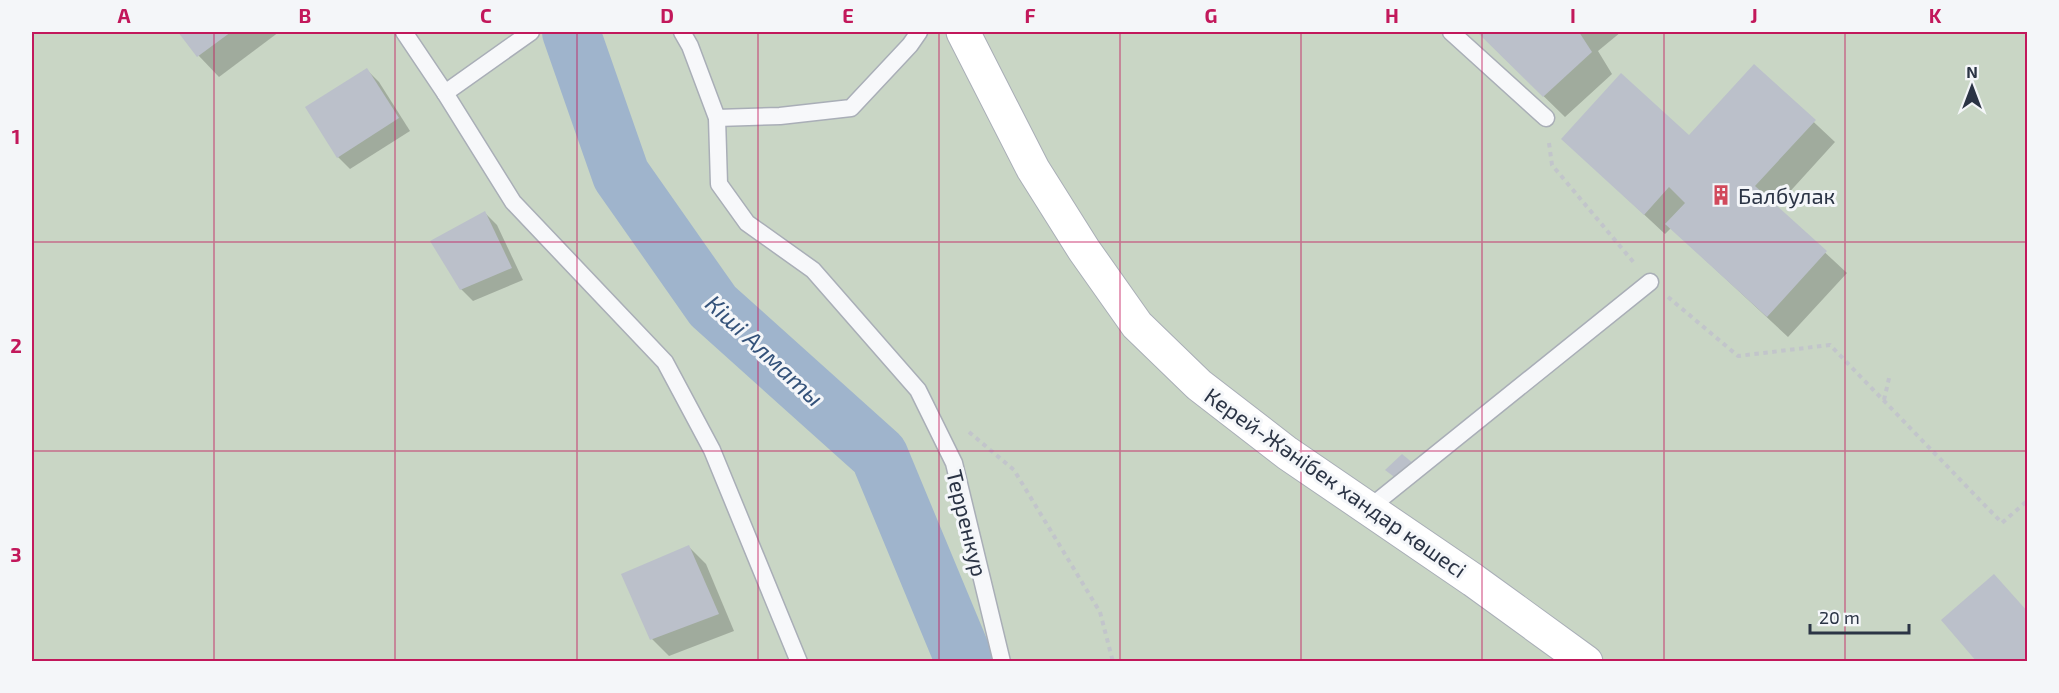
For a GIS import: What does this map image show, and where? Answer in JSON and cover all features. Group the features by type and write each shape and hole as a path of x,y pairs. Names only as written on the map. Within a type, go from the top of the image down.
{"main road":[{"name":"Керей-Жәнібек хандар көшесі","path":"963,32 1034,169 1084,250 1137,326 1199,385 1287,453 1473,580 1586,662"}],"lane":[{"path":"404,32 513,202 665,362 712,450 799,662"},
{"name":"Терренкур","path":"682,32 690,46 717,118 718,184 747,223 813,270 918,390 954,463 1002,662"},
{"path":"717,118 780,116 851,108 910,45 919,32"},
{"path":"1451,32 1546,118"},
{"path":"445,93 528,34"},
{"path":"1368,509 1650,282"}],"path":[{"path":"1546,118 1552,165 1650,282 1738,356 1830,345 2002,523 2028,500"},
{"path":"1884,401 1890,374"},
{"path":"962,426 1014,470 1100,612 1113,662"}],"green space":[{"path":"32,32 2027,32 2027,661 32,661"}],"building":[{"path":"178,32 231,32 197,57"},
{"path":"1477,32 1579,32 1592,52 1543,97"},
{"name":"Балбулак","path":"1754,64 1816,120 1755,186 1827,251 1767,317 1665,224 1685,203 1669,187 1644,215 1561,139 1621,73 1689,135"},
{"path":"367,68 399,118 337,158 305,107"},
{"path":"485,211 512,268 460,290 430,241"},
{"path":"1402,454 1414,464 1397,479 1385,470"},
{"path":"689,545 719,614 650,640 621,574"},
{"path":"1994,574 2028,612 2028,662 1977,662 1941,620"}],"waterway":[{"name":"Кіші Алматы","path":"571,32 621,175 713,306 879,455 965,662"}],"place":[{"name":"Балбулак","path":"1721,195"}]}
